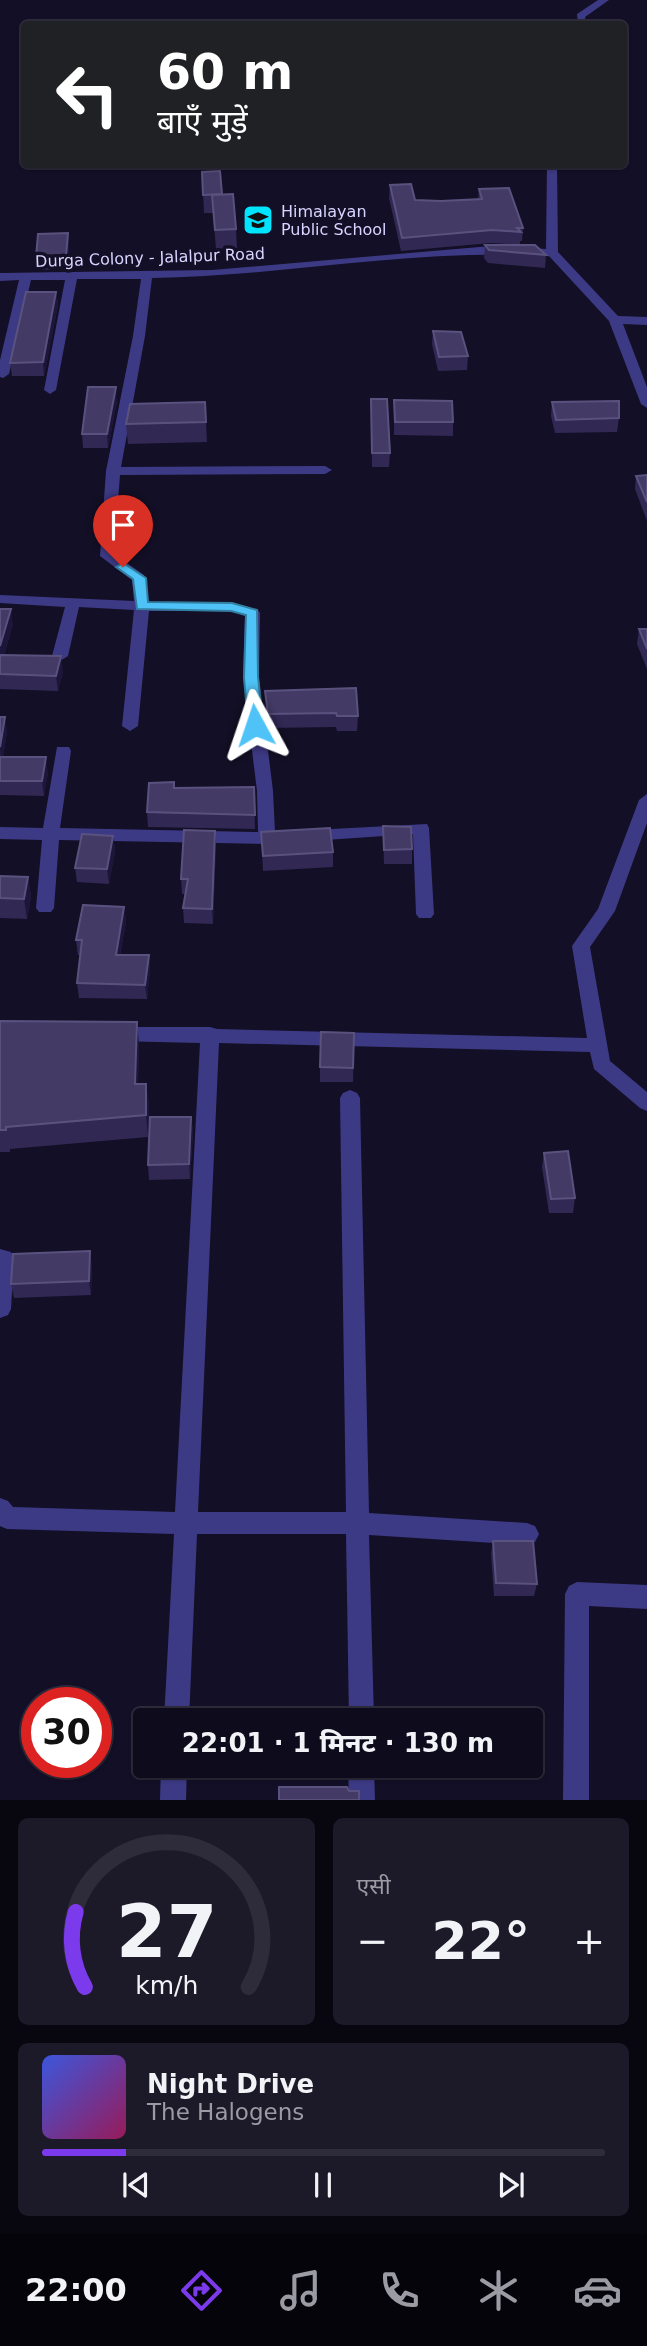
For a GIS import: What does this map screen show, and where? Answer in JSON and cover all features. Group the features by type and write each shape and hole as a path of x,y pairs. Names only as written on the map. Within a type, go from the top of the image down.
{"street":[{"path":"581,21 580,16 604,0"},
{"path":"552,168 552,253 615,320 647,404"},
{"name":"Durga Colony - Jalalpur Road","path":"0,276 212,274 491,249 552,253"},
{"path":"130,726 142,606 139,578 107,556 113,471 139,336 147,275"},
{"path":"50,390 72,276"},
{"path":"3,374 26,277"},
{"path":"615,320 647,321"},
{"path":"113,471 325,470"},
{"path":"0,599 142,606 232,607 253,613 251,677 265,791 267,838"},
{"path":"60,656 74,603"},
{"path":"45,908 62,751"},
{"path":"647,800 606,911 581,946 601,1064 647,1102"},
{"path":"0,833 267,838 421,828 425,914"},
{"path":"92,1034 210,1034 598,1045"},
{"path":"177,1708 210,1034"},
{"path":"350,1098 360,1708"},
{"path":"0,1258 4,1258 0,1309"},
{"path":"0,1509 7,1518 186,1523 357,1522 527,1534"},
{"path":"576,1800 577,1594 647,1597"},
{"path":"173,1800 174,1778"},
{"path":"361,1778 362,1800"}],"building":[{"path":"220,171 222,194 203,195 202,172"},
{"path":"411,184 415,200 482,199 479,189 509,188 523,228 517,228 521,232 492,230 402,238 390,185"},
{"path":"233,194 236,229 215,230 212,195"},
{"path":"68,233 66,256 36,257 38,234"},
{"path":"485,245 535,245 546,255 489,250"},
{"path":"26,292 56,292 43,362 10,363"},
{"path":"433,331 461,332 468,356 439,357"},
{"path":"88,387 116,387 107,434 82,434"},
{"path":"371,399 387,399 390,453 372,453"},
{"path":"394,400 452,401 453,422 395,422"},
{"path":"619,401 619,418 556,420 552,402"},
{"path":"205,402 206,422 126,424 130,404"},
{"path":"647,475 647,502 636,476"},
{"path":"0,609 11,609 0,646"},
{"path":"639,629 647,629 647,649"},
{"path":"0,655 61,656 56,676 0,674"},
{"path":"356,688 358,716 337,716 336,713 268,714 265,691"},
{"path":"0,717 5,717 0,747"},
{"path":"0,757 46,757 42,781 0,781"},
{"path":"174,782 174,788 254,787 255,815 147,812 149,783"},
{"path":"383,826 411,827 412,849 384,850"},
{"path":"330,828 333,852 263,856 261,832"},
{"path":"184,830 215,831 212,909 183,908 188,879 181,879"},
{"path":"82,834 113,836 107,869 75,868"},
{"path":"0,876 28,877 24,899 0,898"},
{"path":"83,905 124,907 116,955 149,955 145,985 77,983 82,940 76,940"},
{"path":"0,1021 137,1022 135,1084 146,1084 146,1115 6,1127 6,1130 0,1130"},
{"path":"321,1032 354,1033 353,1068 320,1067"},
{"path":"150,1117 191,1117 189,1164 148,1165"},
{"path":"568,1151 575,1198 551,1199 544,1153"},
{"path":"90,1251 89,1281 11,1284 13,1254"},
{"path":"493,1541 533,1541 537,1584 496,1583"},
{"path":"279,1787 347,1787 349,1791 359,1791 359,1800 279,1800"}],"place":[{"name":"Himalayan Public School","path":"258,220"}],"route":[{"path":"123,567 139,578 142,606 232,607 253,613 251,677 255,725"}]}
